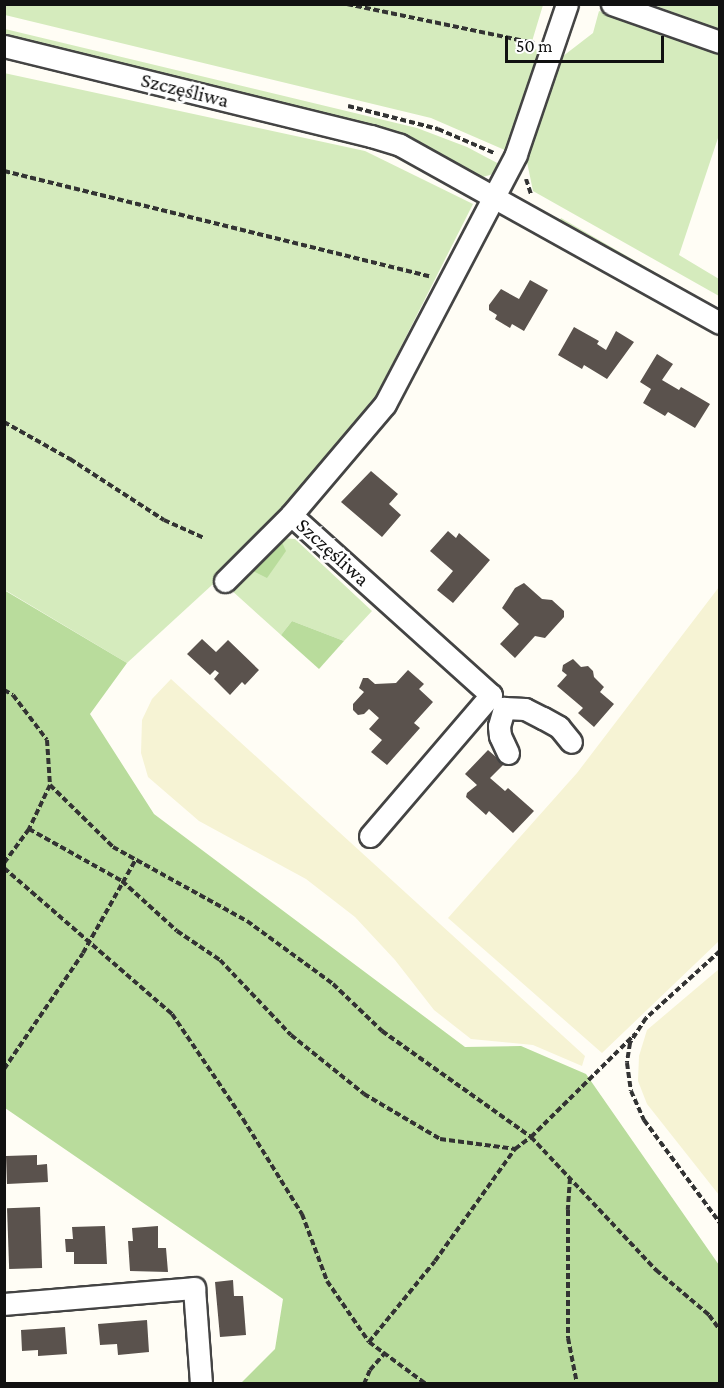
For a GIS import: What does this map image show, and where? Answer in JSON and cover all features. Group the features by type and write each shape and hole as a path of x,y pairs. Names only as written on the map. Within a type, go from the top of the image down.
{"street":[{"path":"495,196 516,154 567,4"},
{"path":"612,4 720,42"},
{"name":"Szczęśliwa","path":"4,46 386,140 415,152 720,323"},
{"name":"Szczęśliwa","path":"495,196 385,404 291,515 498,702"},
{"path":"225,581 291,515"},
{"path":"498,702 525,709 543,718 559,727 571,742"},
{"path":"498,702 503,745 508,753"},
{"path":"370,836 498,702"},
{"path":"4,1304 194,1288 201,1383"}],"path":[{"path":"347,4 554,46"},
{"path":"4,171 450,281"},
{"path":"4,422 70,459 164,520 204,538"},
{"path":"4,690 13,696 47,740 50,785 29,829 4,863"},
{"path":"50,785 113,847 247,921 333,984 382,1032 531,1137 656,1270 709,1314 720,1330"},
{"path":"29,829 123,881 177,931 220,960 291,1035 364,1094 440,1139 515,1149"},
{"path":"4,1069 88,943 136,859"},
{"path":"4,868 172,1014 243,1119 302,1214 327,1281 369,1342 426,1383"},
{"path":"369,1342 435,1261 515,1149 531,1137 634,1034 645,1018 720,951"},
{"path":"634,1034 627,1063 635,1104 644,1120 720,1223"},
{"path":"570,1178 568,1338 577,1383"},
{"path":"364,1383 370,1370 385,1353"}],"shaded area":[{"path":"719,587 719,941 602,1053 448,918 577,773"},
{"path":"171,679 585,1056 582,1066 533,1045 471,1039 434,1010 395,960 355,917 306,879 199,821 148,777 141,753 142,720 152,699"},
{"path":"719,969 719,1195 647,1104 638,1081 639,1056 647,1030"}],"green space":[{"path":"5,4 543,5 530,48 543,51 507,151 431,118 5,15"},
{"path":"654,5 719,5 719,30"},
{"path":"599,11 719,52 719,135 679,255 719,279 719,296 533,191 527,162 520,160 558,60 593,33"},
{"path":"5,29 417,128 467,147 501,165 493,174 483,177 427,147 369,124 5,38"},
{"path":"4,73 365,151 473,204 377,394 236,563 127,663 5,590"},
{"path":"561,218 719,309 717,312 559,221"},
{"path":"280,538 295,539 372,611 344,641 292,621 281,635 230,589"},
{"path":"280,538 286,551 267,578 249,569"},
{"path":"4,590 127,663 90,714 154,814 465,1047 521,1046 586,1074 719,1265 719,1383 241,1383 275,1349 283,1299 5,1108"},
{"path":"292,621 344,641 319,669 281,635"}],"building":[{"path":"530,280 548,290 524,331 512,324 510,328 495,319 497,315 489,310 489,305 501,289 519,299"},
{"path":"574,327 599,341 597,344 606,350 616,331 634,342 607,379 584,365 582,369 558,355"},
{"path":"657,354 673,364 662,380 679,390 681,387 710,404 695,428 668,412 665,416 643,403 651,389 640,382"},
{"path":"371,471 398,494 389,504 401,515 382,537 341,502"},
{"path":"448,531 456,538 459,533 490,560 453,603 437,590 453,571 430,551"},
{"path":"524,583 542,599 552,600 564,611 564,617 545,638 535,636 515,658 500,644 519,624 502,608 515,588"},
{"path":"202,639 216,652 228,640 259,670 245,685 242,682 230,695 214,679 219,673 215,670 210,675 187,654"},
{"path":"573,659 581,667 588,666 593,671 594,677 604,687 600,692 614,704 594,727 578,713 583,708 557,686 567,675 562,671 563,665"},
{"path":"408,670 424,684 419,689 433,702 414,723 420,728 387,765 371,752 382,740 369,729 379,718 369,709 364,714 358,715 353,710 353,704 364,692 359,688 363,678 368,678 375,684 396,683"},
{"path":"488,750 504,764 490,778 505,791 508,788 534,811 513,833 489,811 486,815 466,797 467,793 477,785 465,774"},
{"path":"37,1155 37,1165 47,1164 48,1182 7,1184 6,1156"},
{"path":"40,1207 42,1268 9,1269 7,1208"},
{"path":"105,1226 107,1264 74,1264 74,1252 66,1252 65,1239 73,1239 72,1227"},
{"path":"158,1226 158,1248 166,1248 168,1272 130,1271 128,1241 133,1241 132,1228"},
{"path":"233,1280 234,1296 243,1296 246,1335 220,1337 215,1282"},
{"path":"147,1320 149,1352 118,1355 117,1344 100,1345 98,1324"},
{"path":"65,1327 67,1354 38,1356 38,1350 22,1351 21,1330"}]}
